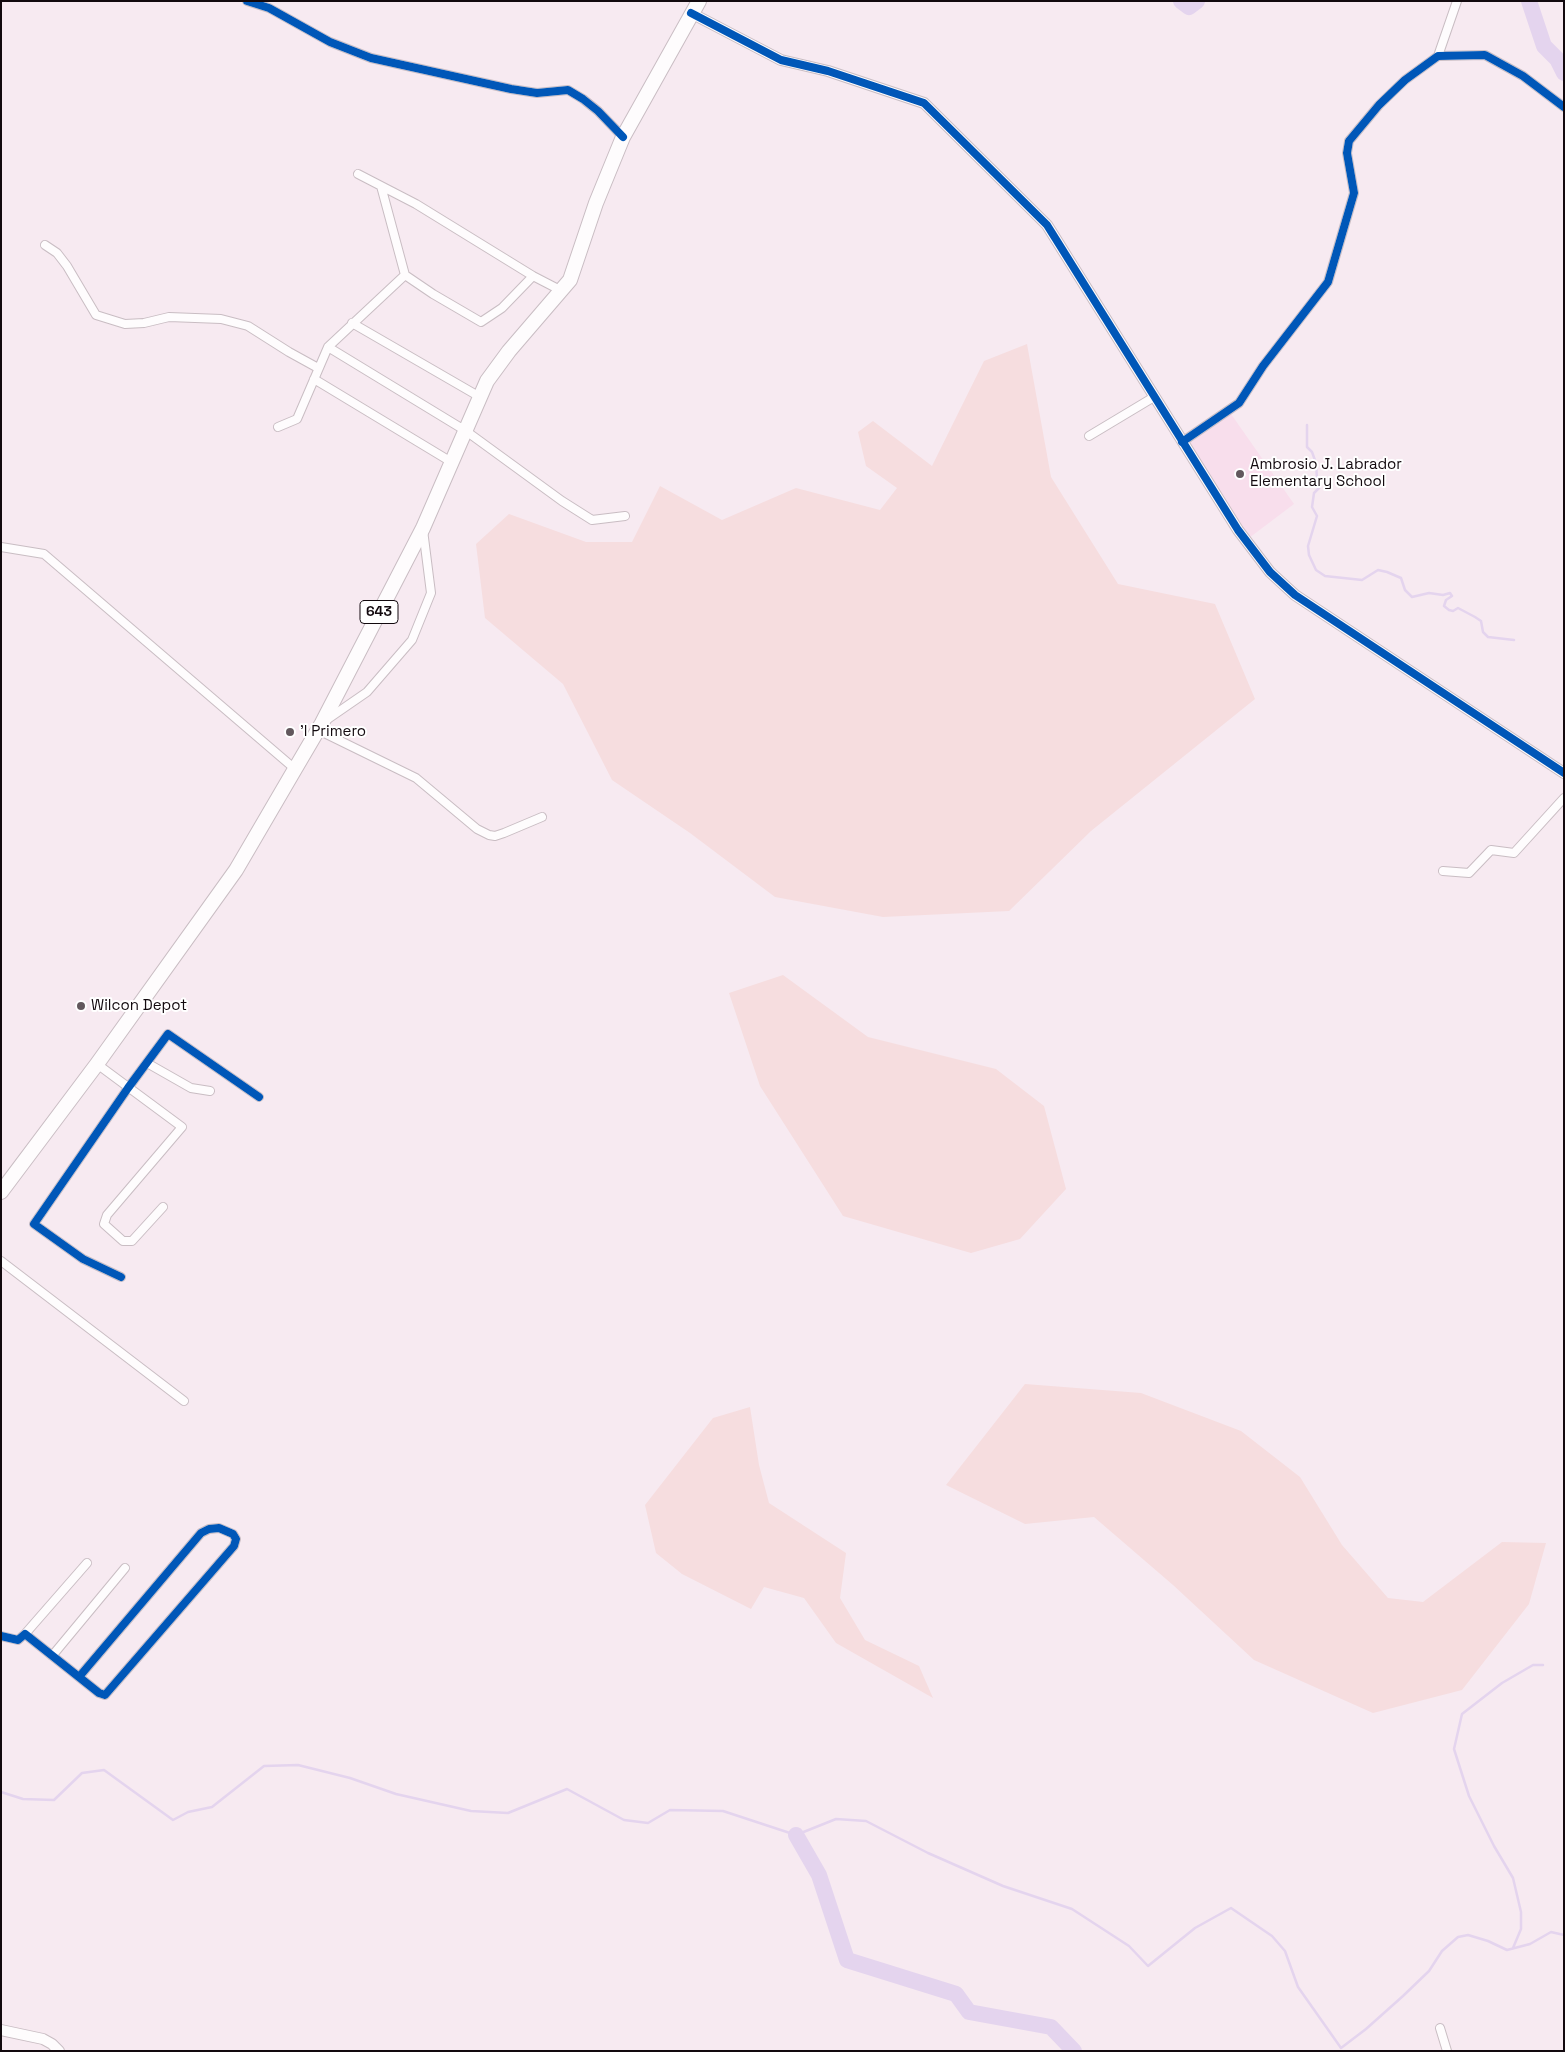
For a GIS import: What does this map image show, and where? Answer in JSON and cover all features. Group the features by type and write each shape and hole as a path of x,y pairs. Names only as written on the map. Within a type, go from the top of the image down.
{"highway":[{"name":"643","path":"1,1192 97,1064 236,870 296,769 423,528 453,463 487,381 570,280 596,203 623,137 695,7"}],"street":[{"path":"247,1 269,8 330,42 371,58 511,89 537,92 568,90 598,110 623,137"},
{"path":"1182,442 1239,403 1264,366 1328,282 1354,192 1347,154 1349,142 1379,105 1405,80 1438,56 1456,3"},
{"path":"695,7 781,60 828,71 924,104 1047,225 1238,530 1270,572 1295,595 1564,773"},
{"path":"1438,56 1486,56 1523,76 1564,107"},
{"path":"358,174 416,204 533,276 562,291"},
{"path":"381,186 405,275 481,322 502,308 533,276"},
{"path":"45,245 57,253 67,266 96,315 125,324 144,323 169,317 221,319 248,326 318,368"},
{"path":"278,427 297,419 328,347 405,275"},
{"path":"352,323 480,396"},
{"path":"328,347 466,432 562,501 592,520 625,516"},
{"path":"314,379 453,463"},
{"path":"1089,436 1154,397"},
{"path":"423,528 431,593 412,640 367,692 320,726 416,778 477,829 489,835 495,836 504,833 542,817"},
{"path":"1,547 44,554 296,769"},
{"path":"1443,871 1469,873 1491,850 1514,853 1564,798"},
{"path":"121,1277 83,1259 34,1224 128,1088 168,1034 259,1097"},
{"path":"147,1062 191,1088 210,1091"},
{"path":"97,1064 182,1127 107,1215 104,1224 123,1242 132,1241 163,1207"},
{"path":"1,1262 184,1401"},
{"path":"24,1634 99,1693 105,1695 234,1546 236,1539 233,1534 219,1528 209,1529 201,1533 79,1677"},
{"path":"1,1636 18,1640 87,1563"},
{"path":"52,1656 125,1568"},
{"path":"1440,2028 1447,2051"},
{"path":"1,2030 43,2039 59,2051"}],"shaded area":[{"path":"1027,344 1051,477 1118,584 1215,604 1255,699 1091,831 1009,911 883,917 775,897 690,833 612,780 563,684 485,618 476,544 509,514 586,542 632,542 660,486 722,520 796,488 880,510 897,488 866,466 858,432 873,421 932,466 984,361"},
{"name":"Ambrosio J. Labrador Elementary School","path":"1231,414 1294,504 1249,538 1187,445"},
{"path":"783,975 868,1037 996,1069 1044,1106 1066,1189 1020,1239 971,1253 843,1216 760,1086 729,993"},
{"path":"1025,1384 1141,1393 1241,1431 1300,1477 1342,1545 1388,1598 1423,1602 1502,1542 1546,1543 1529,1604 1462,1690 1373,1713 1254,1660 1173,1585 1094,1517 1025,1524 946,1485"},
{"path":"750,1407 759,1465 769,1503 846,1553 840,1598 865,1640 919,1666 933,1698 836,1643 804,1598 764,1587 751,1609 682,1574 656,1553 645,1505 713,1418"}],"waterway":[{"path":"1181,1 1189,7 1197,1"},
{"path":"1529,1 1544,46 1557,59 1564,73"},
{"path":"1307,425 1307,447 1312,452 1316,463 1317,479 1320,487 1314,493 1312,507 1317,516 1308,546 1309,555 1316,570 1325,576 1362,580 1378,570 1401,578 1405,590 1412,597 1429,593 1443,595 1450,593 1452,596 1446,600 1444,606 1449,610 1453,611 1458,608 1481,621 1483,632 1488,637 1514,640"},
{"path":"1513,1948 1521,1929 1521,1912 1513,1878 1494,1846 1469,1796 1454,1749 1462,1714 1502,1683 1533,1665 1543,1665"},
{"path":"1,1792 23,1799 54,1800 82,1773 104,1770 173,1820 188,1812 212,1807 264,1766 298,1765 350,1778 396,1794 471,1811 508,1813 567,1789 624,1820 648,1823 670,1810 723,1811 796,1835 836,1819 866,1821 928,1853 1003,1886 1072,1909 1129,1946 1148,1966 1195,1928 1231,1908 1272,1936 1285,1951 1298,1987 1341,2048 1366,2029 1403,1996 1429,1971 1442,1951 1458,1937 1468,1935 1488,1941 1507,1950 1530,1944 1551,1932 1564,1935"},
{"path":"796,1835 819,1875 847,1960 956,1994 969,2012 1051,2027 1074,2051"}],"cycle path":[{"path":"247,1 269,8 330,42 371,58 511,89 537,93 568,90 598,111 623,137"},
{"path":"691,13 781,60 828,71 924,103 1047,225 1238,530 1270,572 1295,595 1564,773"},
{"path":"1182,442 1239,403 1263,366 1328,282 1354,193 1347,153 1349,141 1379,105 1405,80 1438,56 1485,55 1523,76 1564,107"},
{"path":"121,1277 83,1259 34,1224 128,1088 168,1034 259,1097"},
{"path":"1,1636 18,1640 25,1634 99,1693 105,1695 234,1546 236,1539 233,1534 219,1528 209,1529 201,1533 79,1677"}],"place":[{"name":"Ambrosio J. Labrador Elementary School","path":"1240,474"},
{"name":"'l Primero","path":"290,732"},
{"name":"Wilcon Depot","path":"81,1006"}]}
